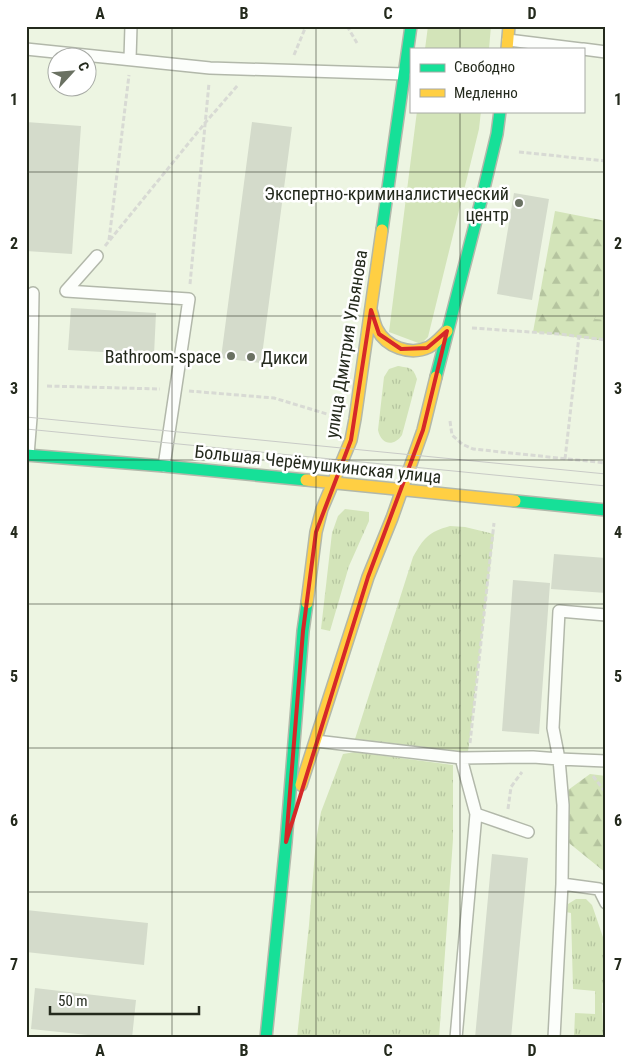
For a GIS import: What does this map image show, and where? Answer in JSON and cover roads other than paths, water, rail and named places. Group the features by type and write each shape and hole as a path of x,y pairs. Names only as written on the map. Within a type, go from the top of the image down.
{"main road":[{"name":"улица Дмитрия Ульянова","path":"266,1038 286,842 303,631 316,532 322,509 351,440 362,378 364,350 410,26"},
{"path":"507,45 509,26"},
{"name":"улица Дмитрия Ульянова","path":"286,842 296,800 368,577 423,430 481,201 500,112"},
{"path":"371,310 374,323 380,334 389,344 401,349 427,348 438,341 447,331"},
{"path":"362,378 374,367"},
{"path":"424,372 435,384"},
{"name":"Большая Черёмушкинская улица","path":"27,455 164,466 606,510"}],"lane":[{"path":"130,59 131,26"},
{"path":"507,45 563,48"},
{"path":"26,49 210,68 404,74"},
{"path":"584,49 606,52"},
{"path":"97,256 66,291 189,299 164,466"},
{"path":"27,455 31,418 33,292"},
{"path":"554,1038 562,884 563,806 559,759 553,728 559,611 606,615"},
{"path":"316,741 465,758 533,757 606,761"},
{"path":"456,1038 476,814 465,758"},
{"path":"476,814 528,832"},
{"path":"562,884 602,888 606,903"}],"tram line":[{"path":"26,417 606,474"},
{"path":"26,429 606,486"}],"place":[{"name":"Экспертно-криминалистический центр","path":"519,203"},
{"name":"Bathroom-space","path":"231,356"},
{"name":"Дикси","path":"251,357"}]}
